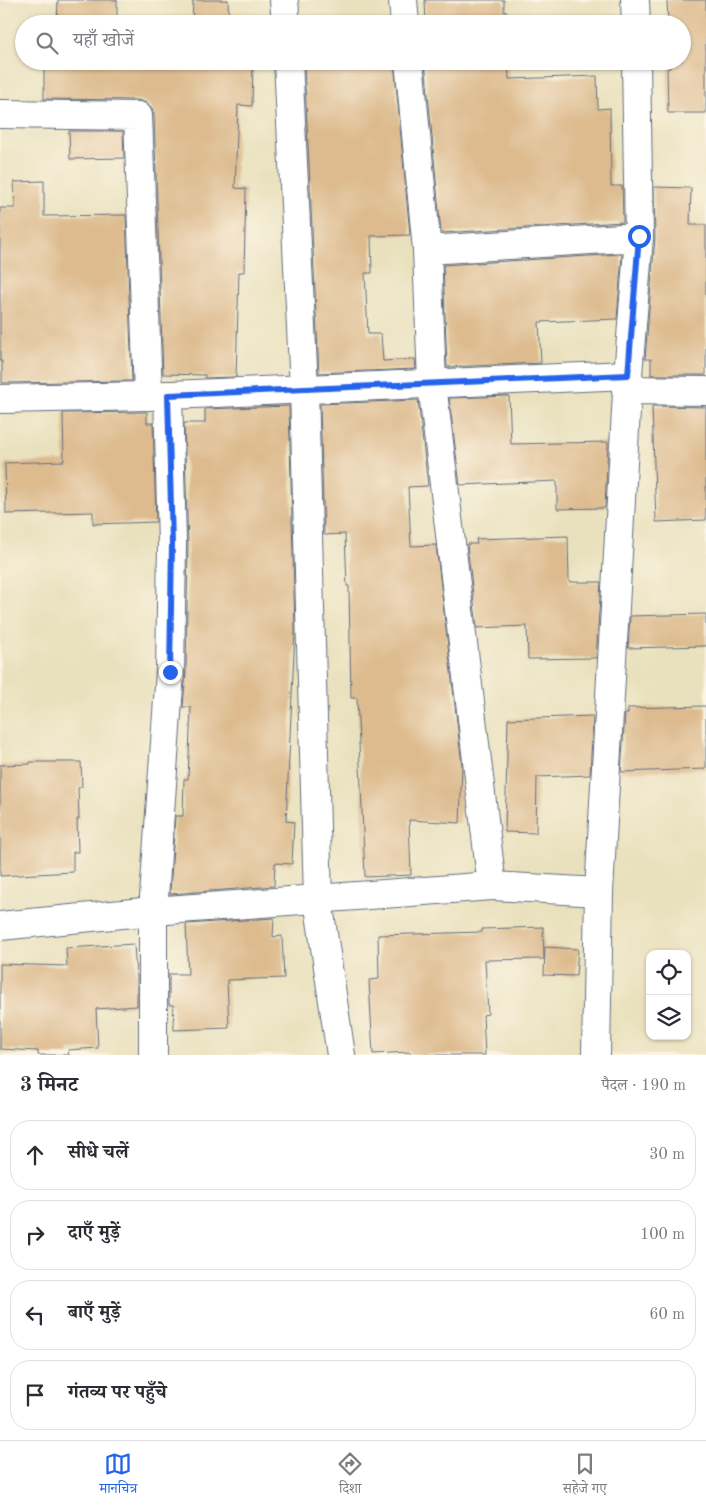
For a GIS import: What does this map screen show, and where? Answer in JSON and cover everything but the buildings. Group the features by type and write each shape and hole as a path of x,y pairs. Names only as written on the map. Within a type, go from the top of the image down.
{"street":[{"path":"284,0 285,15"},
{"path":"403,0 405,15"},
{"path":"635,0 636,15"},
{"path":"288,70 304,389 318,900 341,1055"},
{"path":"410,70 427,250 432,384 492,886"},
{"path":"596,1055 599,892 627,383 639,236 636,70"},
{"path":"0,114 138,116 158,396 172,544 170,672 153,911 153,1055"},
{"path":"427,250 639,236"},
{"path":"0,399 158,396 432,384 627,383 706,392"},
{"path":"0,926 153,911 492,886 599,892"}],"route":[{"path":"170,672 172,544 168,395 628,375 639,236"}]}
